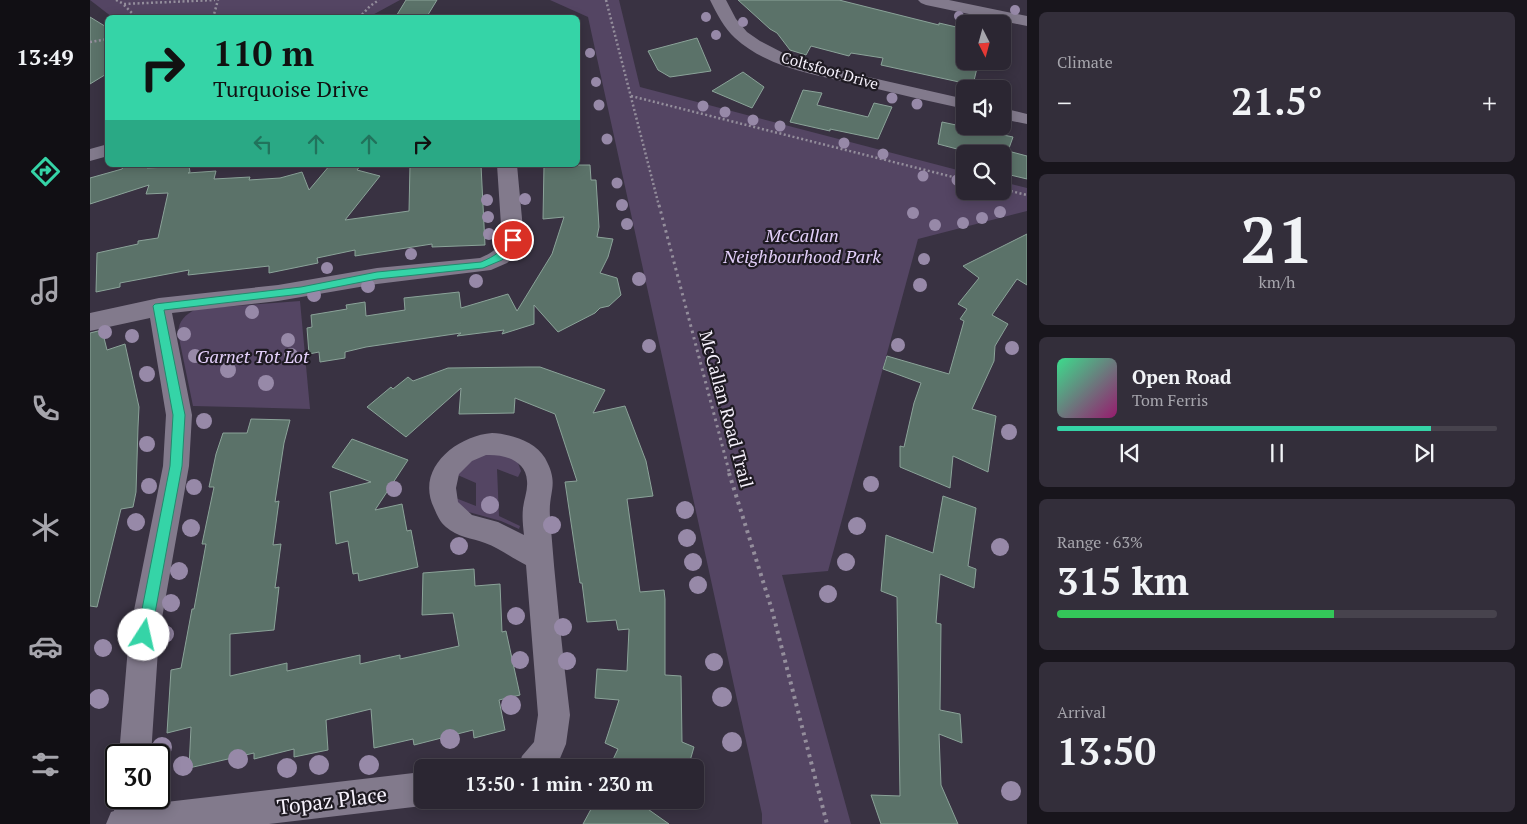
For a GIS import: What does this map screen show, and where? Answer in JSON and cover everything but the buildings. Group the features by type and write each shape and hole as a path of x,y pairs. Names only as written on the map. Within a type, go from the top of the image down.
{"street":[{"name":"Coltsfoot Drive","path":"718,0 732,25 742,36 790,62 956,102"},
{"path":"926,0 1027,20"},
{"path":"1011,115 1027,119"},
{"path":"90,155 105,151"},
{"path":"90,322 159,306 301,290 377,276 483,265 499,258 509,249 513,240 507,167"},
{"path":"136,744 144,635 176,466 179,415 159,306"},
{"path":"539,557 488,531 473,528 460,522 450,513 444,501 442,489 444,476 449,466 461,455 473,448 487,444 500,444 512,447 531,459 538,469 541,479 541,491 537,504 539,557 554,715 553,735 543,759"},
{"name":"Topaz Place","path":"128,815 414,790"}],"path":[{"path":"116,0 124,4 133,15"},
{"path":"124,4 217,0 213,15"},
{"path":"362,15 379,0"},
{"name":"McCallan Road Trail","path":"606,0 723,452 772,610 827,824"},
{"path":"90,42 105,40"},
{"path":"631,96 956,178"},
{"path":"1011,192 1027,196"}],"green space":[{"path":"90,0 400,0 372,15 109,15"},
{"name":"McCallan Neighbourhood Park","path":"550,0 619,0 640,87 956,170 956,200 1011,200 1011,184 1027,188 1027,211 918,239 828,571 782,575 851,824 762,824 762,814 588,17"},
{"name":"Garnet Tot Lot","path":"300,301 310,409 193,406 178,333 181,321 186,316 196,309"},
{"path":"500,452 517,460 521,471 518,477 497,469 499,516 520,526 519,529 501,521 465,511 453,497 476,506 476,483 453,473 475,455"}],"route":[{"path":"144,635 176,466 179,415 159,306 301,290 377,276 468,268 483,265 499,258 509,249 513,240"}]}
